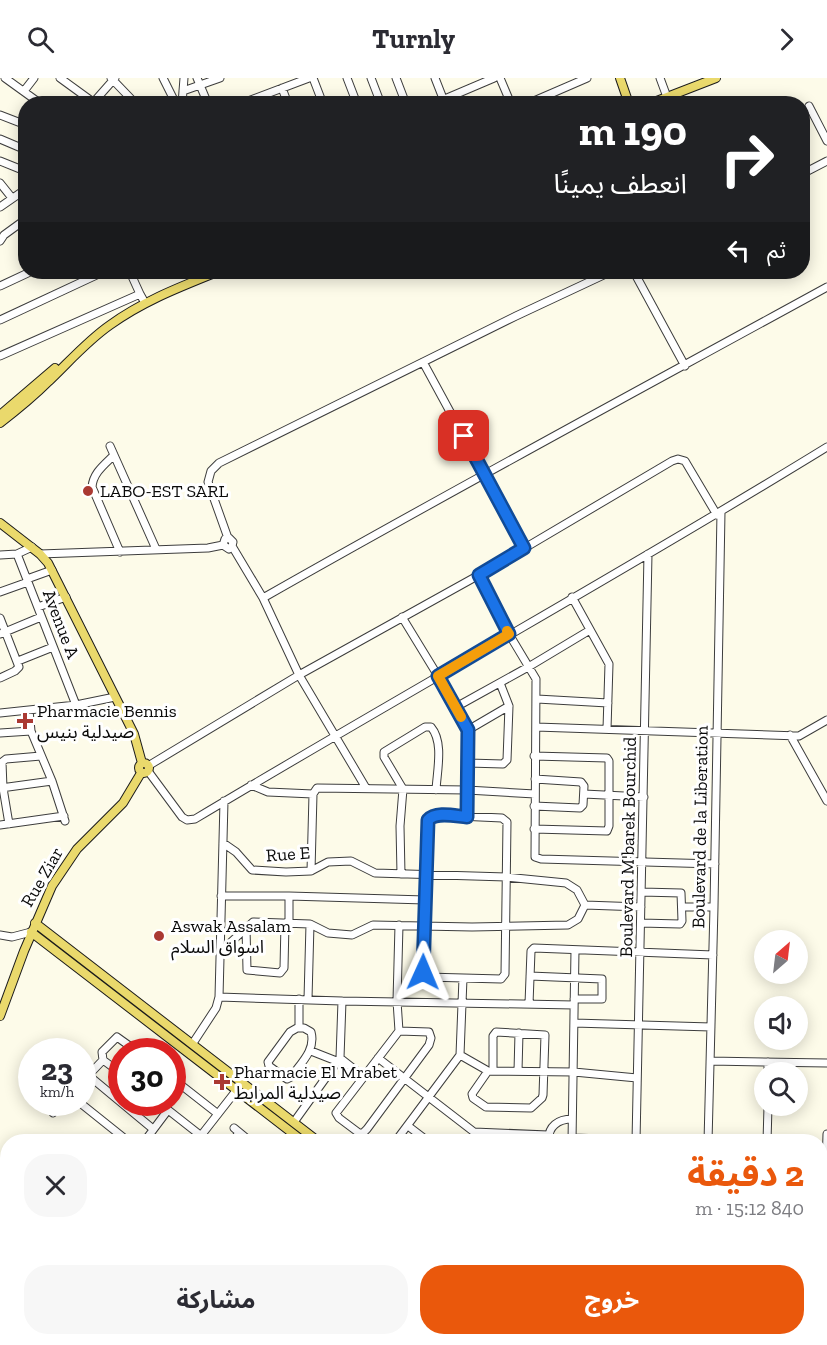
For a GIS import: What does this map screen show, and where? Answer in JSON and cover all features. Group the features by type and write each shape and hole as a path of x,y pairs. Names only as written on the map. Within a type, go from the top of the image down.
{"main road":[{"path":"620,78 626,96"},
{"path":"669,96 698,81 716,78"},
{"path":"0,414 24,404 73,356 108,326 145,303 192,279"},
{"path":"0,423 65,359 73,356"},
{"path":"0,523 40,554 52,570 134,735 145,768"},
{"name":"Rue Ziar","path":"0,1016 33,927 52,886 77,849 123,803 145,768"},
{"path":"33,927 240,1086 309,1134"},
{"path":"131,1002 193,1043 295,1134"}],"street":[{"path":"5,78 31,96"},
{"path":"24,91 34,78"},
{"path":"60,78 84,96"},
{"path":"99,96 113,78 129,96"},
{"path":"163,78 172,96"},
{"path":"183,96 184,78"},
{"path":"183,91 198,82 220,78"},
{"path":"261,96 311,78 319,96"},
{"path":"371,78 378,96"},
{"path":"396,78 402,96"},
{"path":"435,78 442,96"},
{"path":"455,96 494,78"},
{"path":"500,78 508,96"},
{"path":"660,78 667,96"},
{"path":"348,79 354,96"},
{"path":"545,96 584,79"},
{"path":"198,82 204,96"},
{"path":"282,88 285,96"},
{"path":"810,108 827,141"},
{"path":"0,115 18,122"},
{"path":"0,139 18,147"},
{"path":"0,161 18,168"},
{"path":"810,170 827,162"},
{"path":"0,183 12,198"},
{"path":"0,207 18,194"},
{"path":"1,236 18,224"},
{"path":"0,286 18,278"},
{"path":"0,320 88,279"},
{"path":"133,279 145,303"},
{"path":"366,788 299,675 263,598 232,546 233,542 228,538 208,485 209,475 213,467 247,447 595,279"},
{"path":"638,279 685,366"},
{"path":"263,598 484,474 827,287"},
{"path":"0,356 140,294"},
{"path":"423,362 524,548"},
{"path":"110,446 156,549"},
{"path":"719,513 684,461 678,459 479,575 299,675 145,768 185,820 195,819 719,513 827,447"},
{"path":"114,455 98,471 92,488 120,552"},
{"name":"Boulevard de la Liberation","path":"706,1134 715,864 719,513"},
{"path":"223,545 224,540 228,538"},
{"path":"40,554 208,548 223,545"},
{"path":"223,545 227,549 232,546"},
{"path":"0,555 17,554 32,547"},
{"name":"Avenue A","path":"17,554 76,705"},
{"name":"Boulevard M'barek Bourchid","path":"636,1134 648,554"},
{"path":"0,592 52,570"},
{"path":"479,575 509,634 535,677 537,699 534,756 534,855 537,859 715,864"},
{"path":"38,607 66,597"},
{"path":"572,597 609,664 607,729"},
{"path":"3,633 41,617"},
{"path":"402,617 468,730 467,817"},
{"path":"0,618 3,633 18,663 18,670 0,678"},
{"path":"456,707 590,630"},
{"path":"18,663 53,647"},
{"path":"468,763 500,764 506,761 509,706 500,683"},
{"path":"0,713 76,705 115,697"},
{"path":"537,699 608,703"},
{"path":"468,730 509,706"},
{"path":"0,825 65,818 31,731 29,710"},
{"path":"536,727 801,735 827,720"},
{"path":"401,874 400,826 403,789 384,757 384,753 430,726 436,732 439,744 436,790"},
{"path":"0,734 31,731"},
{"path":"789,735 827,801"},
{"path":"9,824 2,788 3,761 41,756"},
{"path":"534,756 608,758 610,795 607,831 534,829"},
{"path":"534,806 580,808 583,805 584,794 584,784 581,782 535,779"},
{"path":"2,788 52,781"},
{"path":"251,785 268,792 313,794"},
{"path":"311,871 313,794 318,788 468,790 535,794"},
{"path":"584,794 644,797"},
{"path":"193,1043 216,1008 219,997 224,801"},
{"path":"437,815 467,817 506,820 505,974 503,978 426,977 424,975 423,926 428,819 437,815"},
{"name":"Rue E","path":"223,843 237,852 252,870 311,871 328,862 351,861 375,873 506,877 566,883 577,890 585,905"},
{"path":"641,923 680,924 682,921 682,894 680,892 642,892"},
{"path":"221,896 425,900"},
{"path":"246,927 247,970 280,973 284,968 290,896"},
{"path":"219,952 253,922 310,924 328,933 352,935 374,925 568,926 578,919 585,905 641,907"},
{"path":"682,907 714,907"},
{"path":"308,999 310,924"},
{"path":"399,925 397,1001 399,1031 336,1113 339,1118 361,1134 428,1048 431,1035 427,1031 399,1031"},
{"path":"0,942 33,927"},
{"path":"0,935 12,937"},
{"path":"529,1004 533,948 713,955"},
{"path":"572,1134 575,950"},
{"path":"219,997 529,1004 600,1000 603,997 601,978 530,976"},
{"path":"402,1134 460,1055 463,978"},
{"path":"299,999 299,1028"},
{"path":"294,1122 339,1060 342,1001"},
{"path":"574,1023 711,1027"},
{"path":"299,1028 311,1032 313,1037 311,1051 289,1079 268,1063 290,1032 299,1028"},
{"path":"518,1071 519,1033"},
{"path":"494,1034 545,1035 542,1098 529,1108 486,1107 473,1098 472,1094 490,1071 494,1034"},
{"path":"108,1047 102,1053 103,1060 108,1064"},
{"path":"311,1051 339,1060 363,1076"},
{"path":"460,1055 490,1071 574,1072 637,1078"},
{"path":"378,1058 474,1132 500,1134"},
{"path":"96,1067 103,1060"},
{"path":"710,1061 768,1062"},
{"path":"808,1063 827,1063"},
{"path":"96,1083 153,1130"},
{"path":"201,1134 240,1086"},
{"path":"186,1089 218,1114"},
{"path":"96,1115 119,1134"},
{"path":"150,1134 164,1116"},
{"path":"174,1116 194,1134"},
{"path":"767,1134 768,1116"},
{"path":"550,1134 557,1122 572,1119"},
{"path":"408,1126 418,1134"}],"slow traffic":[{"path":"461,717 438,676 509,634 507,631"}],"place":[{"name":"LABO-EST SARL","path":"88,491"},
{"name":"Pharmacie Bennis صيدلية بنيس","path":"25,721"},
{"name":"Aswak Assalam اسواق السلام","path":"159,936"},
{"name":"Pharmacie El Mrabet صيدلية المرابط","path":"222,1082"}],"route":[{"path":"423,972 428,819 437,815 467,817 468,730 438,676 509,634 479,575 524,548 464,436"}]}
